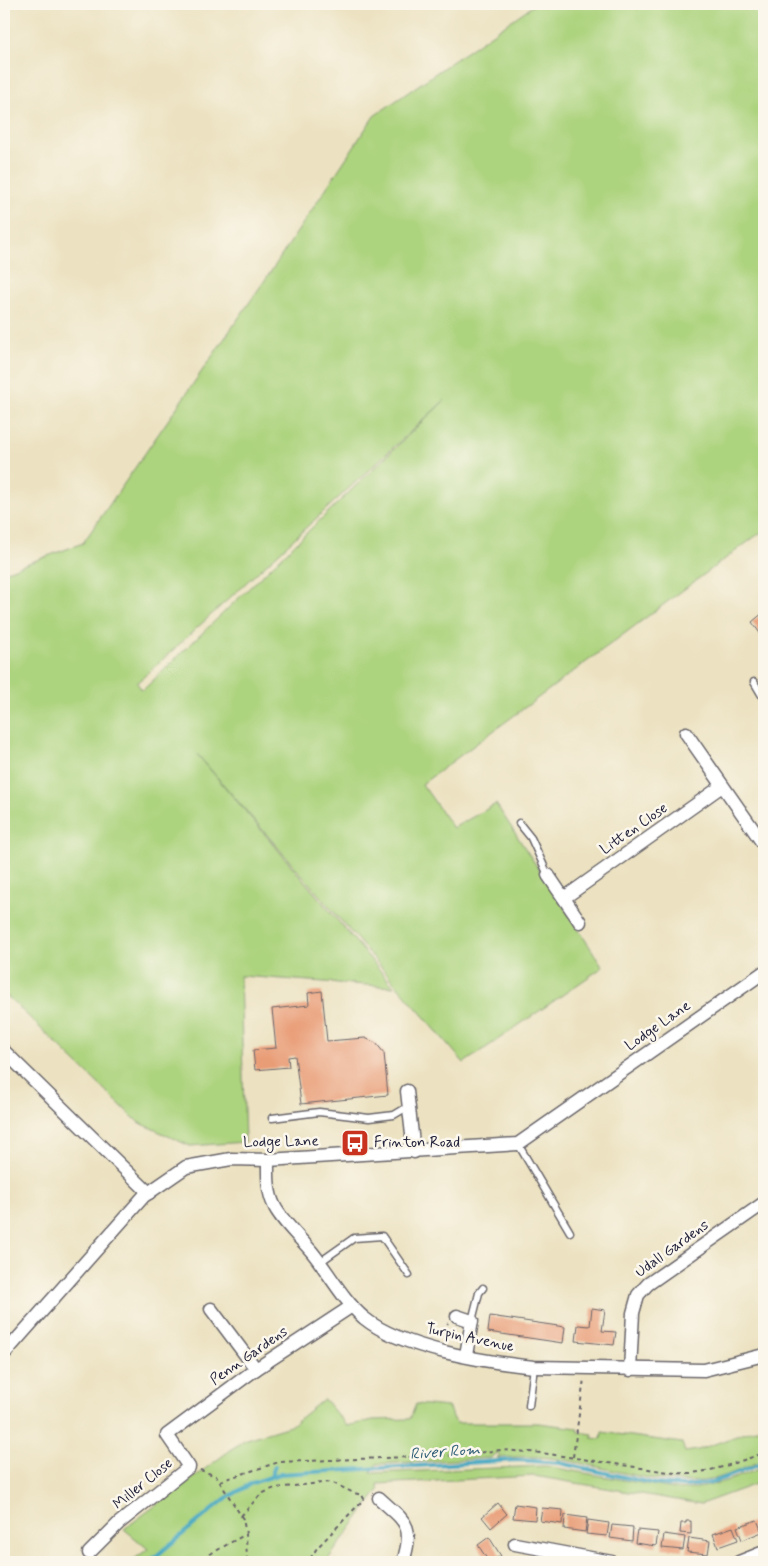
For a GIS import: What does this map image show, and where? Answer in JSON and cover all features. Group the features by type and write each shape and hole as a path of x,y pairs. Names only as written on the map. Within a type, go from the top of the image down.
{"street":[{"path":"686,733 764,845"},
{"name":"Litten Close","path":"564,898 722,786"},
{"path":"548,875 580,922"},
{"name":"Lodge Lane","path":"4,1354 144,1196 186,1167 231,1159 268,1160 518,1144 764,972"},
{"path":"4,1051 149,1193"},
{"path":"407,1091 414,1152"},
{"name":"Turpin Avenue","path":"268,1160 268,1181 274,1205 320,1262 352,1306 365,1318 395,1335 431,1347 507,1364 534,1367 704,1370 764,1355"},
{"name":"Udall Gardens","path":"630,1370 633,1313 638,1294 648,1284 764,1203"},
{"name":"Penn Gardens","path":"167,1436 256,1369 352,1306"},
{"path":"211,1310 256,1369"},
{"path":"453,1318 472,1321 466,1355"},
{"name":"Miller Close","path":"89,1553 119,1523 189,1467 167,1436"},
{"path":"379,1498 406,1523 404,1560"},
{"path":"515,1544 612,1562"},
{"path":"740,1562 764,1552"}],"lane":[{"path":"754,682 764,699"},
{"path":"519,823 531,838 548,875"},
{"path":"272,1118 319,1112 369,1118 394,1115 409,1106"},
{"path":"518,1144 570,1232"},
{"path":"320,1262 354,1238 382,1236 409,1275"},
{"path":"472,1321 479,1293 483,1288"},
{"path":"530,1406 534,1367"}],"path":[{"path":"431,1347 453,1318"},
{"path":"573,1457 586,1369"},
{"path":"220,1481 279,1462 461,1455 501,1450 573,1457 675,1474 694,1474 714,1470 764,1453"},
{"path":"189,1467 194,1466 203,1472 216,1476 234,1503 241,1516 246,1534 247,1562"},
{"path":"241,1516 261,1494 274,1488 331,1482 354,1493 362,1494 364,1498 318,1548 308,1562"},
{"path":"196,1562 246,1534"}],"green space":[{"path":"535,4 764,4 764,530 422,784 453,828 496,804 603,967 464,1063 197,754 394,987 240,976 245,1142 190,1146 138,1122 4,993 4,572 83,543 276,264 374,116","holes":["445,400 143,690 137,683"]},
{"path":"324,1399 347,1426 373,1420 410,1419 416,1404 448,1407 456,1423 538,1423 578,1428 579,1432 593,1434 592,1438 601,1439 602,1432 682,1443 685,1452 698,1450 764,1426 764,1460 726,1475 703,1481 684,1482 646,1478 551,1458 497,1458 500,1454 497,1453 491,1458 377,1464 371,1473 545,1466 680,1490 712,1485 764,1467 764,1481 701,1504 534,1476 377,1484 379,1490 326,1562 130,1562 148,1549 124,1529 244,1440 290,1426"}],"building":[{"path":"764,612 764,639 752,622"},
{"path":"322,991 327,1041 365,1038 376,1043 384,1053 388,1095 301,1104 295,1056 288,1057 289,1067 255,1070 253,1050 276,1048 272,1009 309,1005 308,993"},
{"path":"592,1308 605,1310 602,1331 616,1332 614,1345 576,1341 578,1325 590,1326"},
{"path":"490,1316 565,1327 563,1343 488,1332"},
{"path":"498,1503 507,1514 491,1528 482,1517"},
{"path":"515,1504 536,1507 535,1520 513,1518"},
{"path":"542,1508 563,1510 562,1524 540,1521"},
{"path":"565,1515 587,1518 585,1532 564,1529"},
{"path":"588,1520 609,1523 607,1536 586,1534"},
{"path":"757,1520 762,1532 742,1540 737,1527"},
{"path":"686,1521 691,1521 691,1534 680,1533 681,1523 686,1523"},
{"path":"612,1525 633,1527 632,1541 610,1538"},
{"path":"733,1527 738,1540 718,1547 713,1534"},
{"path":"637,1530 658,1532 656,1546 635,1543"},
{"path":"664,1534 685,1537 683,1550 662,1548"},
{"path":"489,1537 501,1556 489,1562 478,1545"},
{"path":"689,1538 710,1541 708,1554 687,1552"}],"waterway":[{"name":"River Rom","path":"149,1562 225,1499 252,1483 280,1474 517,1460 560,1463 656,1484 685,1486 711,1483 764,1463"},
{"path":"271,1477 275,1466"}],"place":[{"name":"Frinton Road","path":"355,1143"}]}
